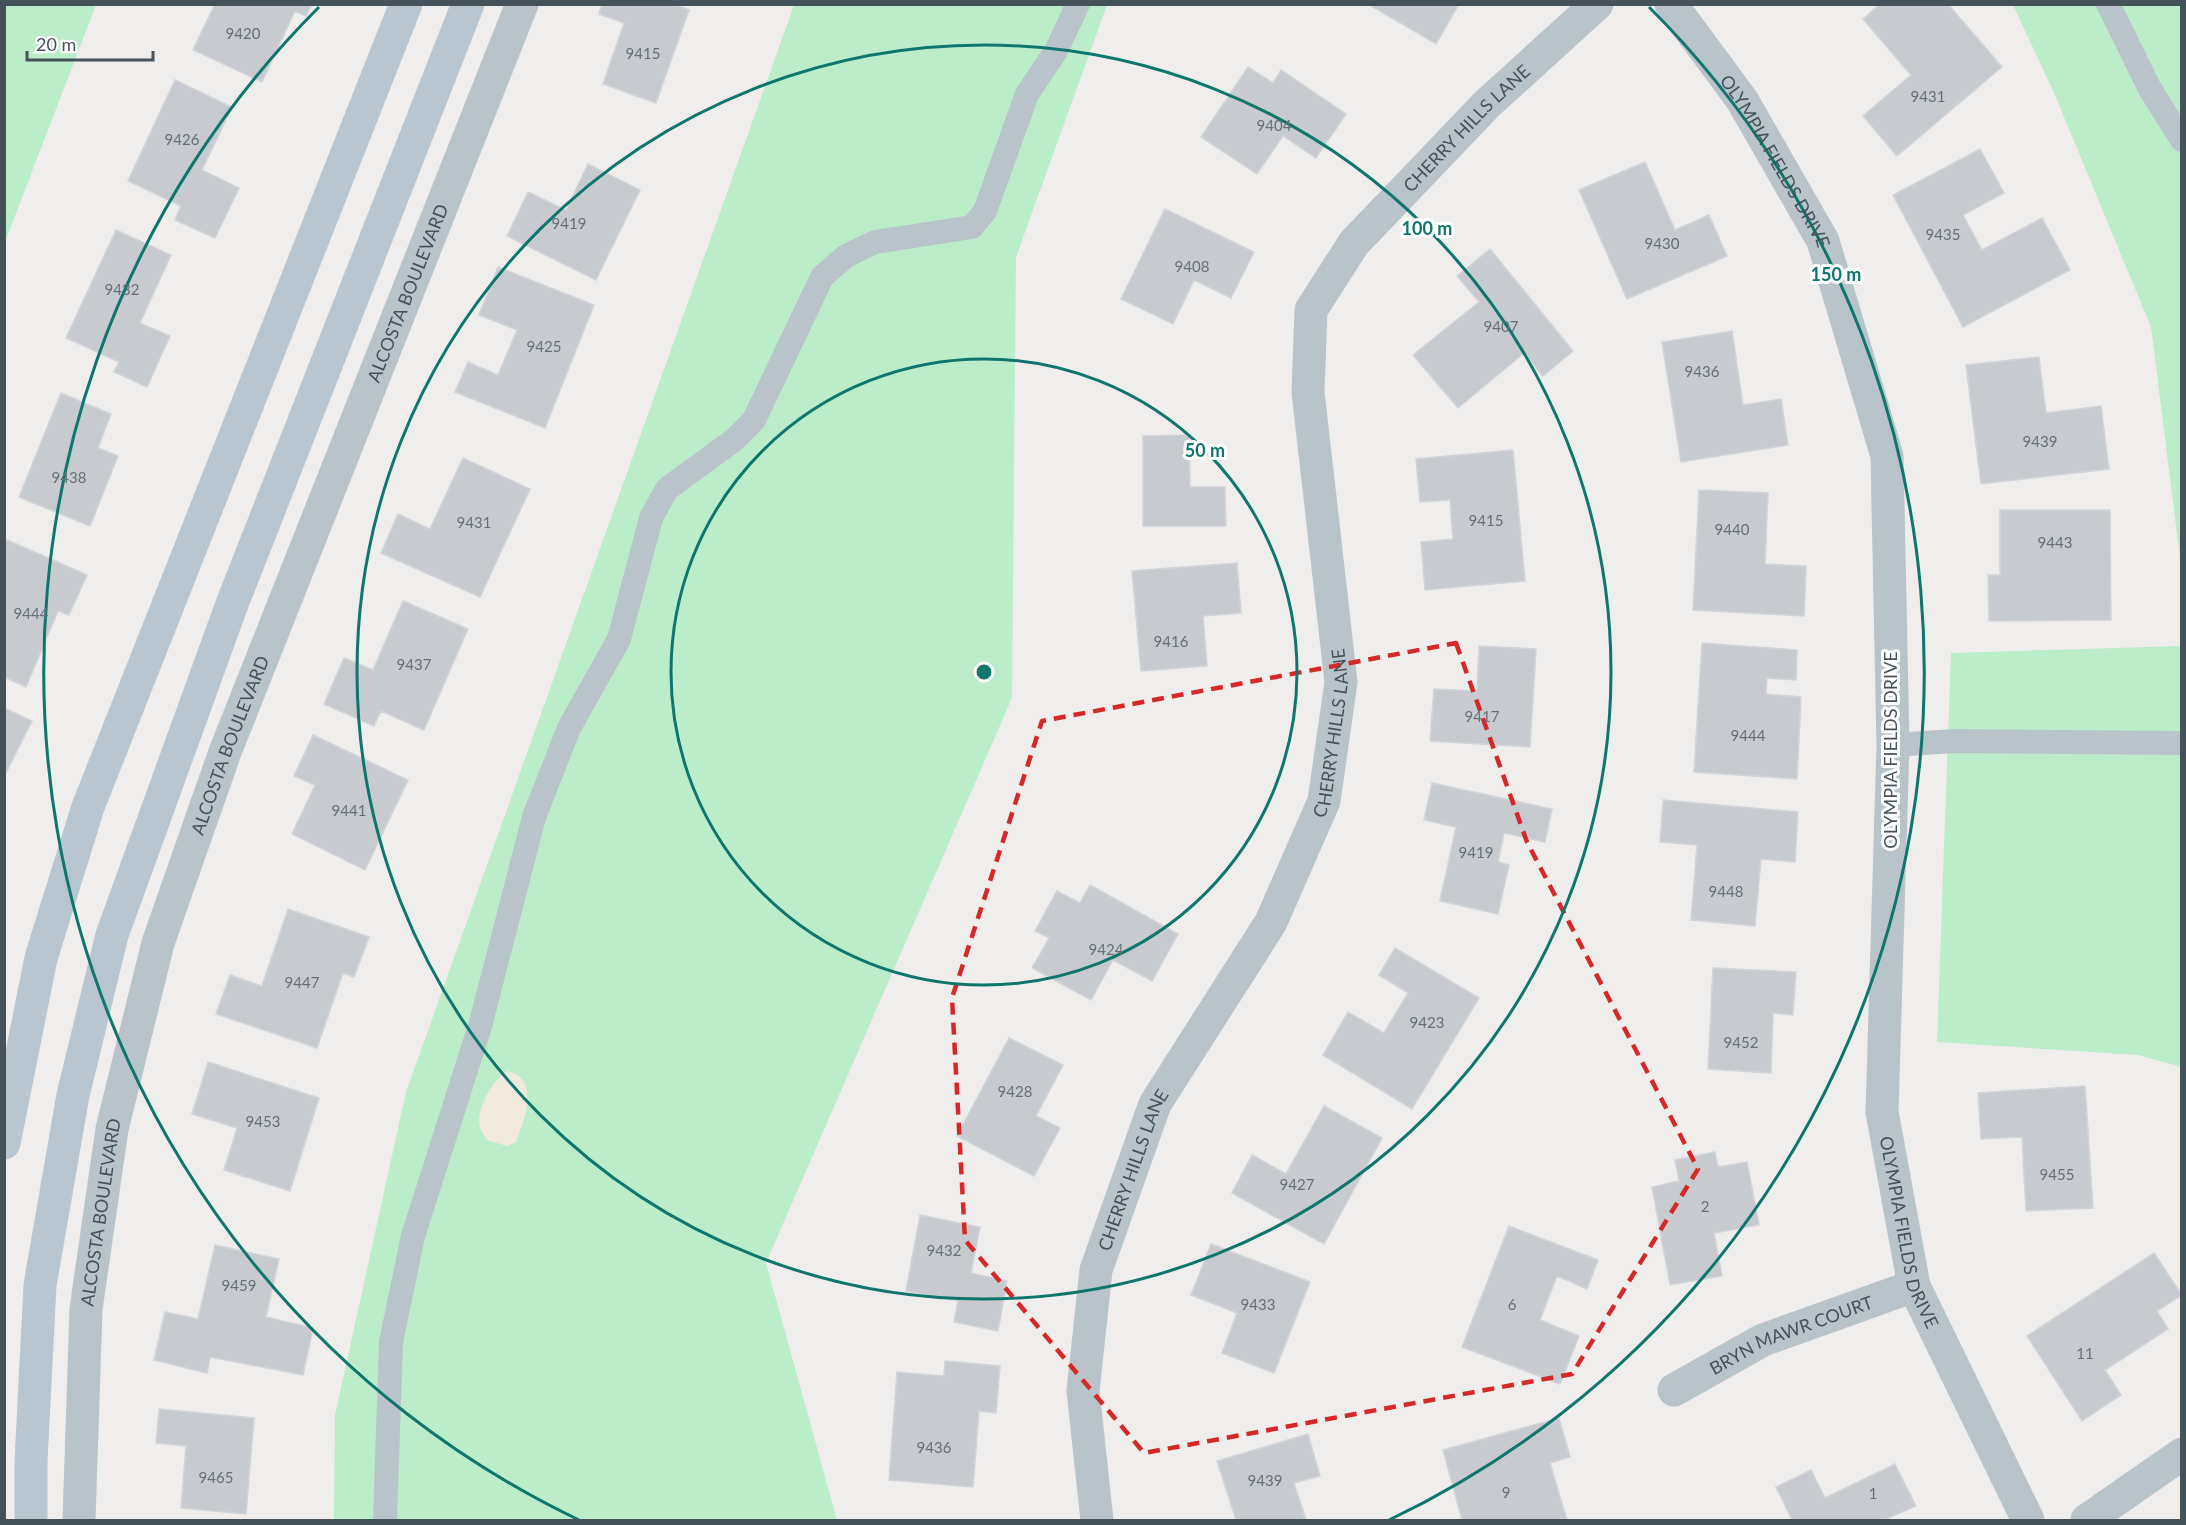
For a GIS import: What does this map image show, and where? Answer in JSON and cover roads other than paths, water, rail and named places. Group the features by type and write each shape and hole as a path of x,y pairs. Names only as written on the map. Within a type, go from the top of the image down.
{"main road":[{"path":"4,1143 10,1075 41,958 88,807 406,4"},
{"path":"31,1521 31,1461 40,1285 73,1095 112,935 232,604 468,4"}],"street":[{"name":"ALCOSTA BOULEVARD","path":"79,1521 86,1309 112,1129 158,943 225,752 522,4"},
{"name":"CHERRY HILLS LANE","path":"1097,1521 1083,1391 1096,1270 1155,1104 1270,922 1324,801 1341,682 1308,392 1311,310 1354,243 1487,104 1598,4"},
{"name":"OLYMPIA FIELDS DRIVE","path":"1671,4 1742,100 1823,241 1887,456 1893,745 1882,1112 1914,1286 2028,1521"},
{"name":"BRYN MAWR COURT","path":"1674,1390 1763,1340 1914,1286"},
{"path":"2087,1521 2181,1454"}],"lane":[{"path":"385,1521 392,1342 413,1236 480,1026 534,817 569,728 619,639 651,518 667,489 734,440 754,420 822,278 846,256 875,242 972,227 985,212 1027,94 1056,51 1078,4"},
{"path":"2108,4 2150,89 2181,140"},
{"path":"1893,745 1955,741 2181,742"}]}
